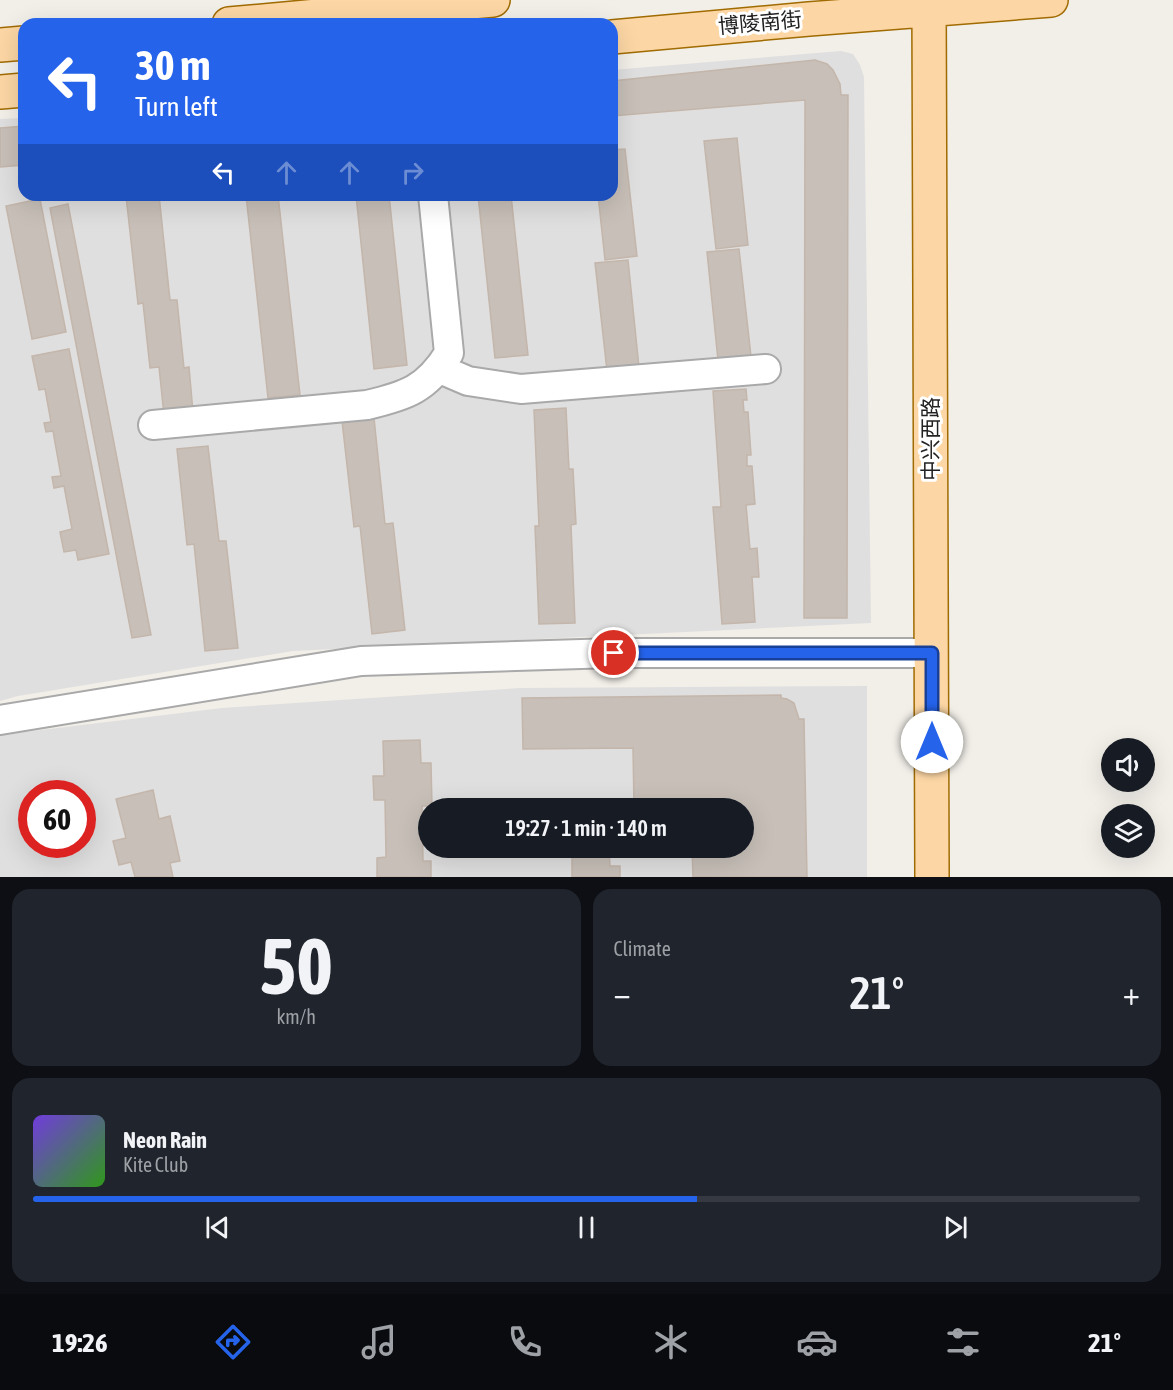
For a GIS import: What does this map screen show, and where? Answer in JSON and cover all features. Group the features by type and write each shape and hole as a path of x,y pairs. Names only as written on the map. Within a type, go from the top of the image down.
{"main road":[{"path":"295,18 493,0"},
{"name":"博陵南街","path":"618,35 929,5 1051,0"},
{"name":"中兴西路","path":"929,5 932,877"},
{"path":"0,45 18,44"},
{"path":"0,92 18,90"}],"street":[{"path":"153,425 367,405 389,400 427,382 440,369 449,353 435,201"},
{"path":"440,369 468,381 521,389 766,369"},
{"path":"0,720 361,661 614,653 932,653"}],"shaded area":[{"path":"841,51 853,54 860,65 864,77 871,623 293,651 18,696 0,701 0,119 18,118 18,201 618,201 618,70"},
{"path":"867,686 867,877 0,877 0,735 222,708 520,688"}],"building":[{"path":"815,60 827,64 833,70 840,84 841,95 848,95 847,618 804,618 805,100 618,116 618,80"},
{"path":"18,126 18,166 0,167 0,128"},
{"path":"737,138 748,245 716,249 704,141"},
{"path":"625,149 637,256 605,260 599,201 618,201 618,150"},
{"path":"40,201 66,332 32,339 6,206"},
{"path":"127,201 160,201 170,300 177,300 184,368 189,367 193,412 164,415 159,367 150,368 143,303 138,304"},
{"path":"247,201 279,201 300,395 268,398"},
{"path":"357,201 390,201 407,365 374,369"},
{"path":"479,201 512,201 528,355 495,358"},
{"path":"68,204 151,635 132,638 50,208"},
{"path":"739,249 751,356 718,360 707,252"},
{"path":"628,260 639,367 607,371 595,263"},
{"path":"69,349 109,554 78,560 76,550 64,552 60,532 72,529 64,486 54,488 52,477 61,476 53,431 46,432 44,423 51,422 45,389 39,390 32,356"},
{"path":"746,389 747,400 743,400 744,412 748,412 751,455 747,455 747,466 752,466 755,504 746,505 750,549 757,548 759,577 752,577 755,622 722,624 713,507 721,507 713,391"},
{"path":"566,408 569,469 573,469 576,524 571,525 575,623 539,624 535,526 539,526 534,410"},
{"path":"374,418 385,524 393,523 405,630 372,634 360,526 354,527 342,421"},
{"path":"208,446 219,541 226,541 238,648 205,651 194,544 187,545 177,449"},
{"path":"781,695 781,698 794,703 799,719 804,719 807,877 693,877 692,858 754,858 754,798 634,798 633,748 523,749 522,698"},
{"path":"420,740 421,763 431,763 432,798 418,798 418,858 431,861 431,877 377,877 377,858 386,857 385,800 374,800 373,776 384,776 383,741"},
{"path":"153,790 159,819 170,816 180,861 170,863 173,877 135,877 131,862 119,865 113,841 126,838 116,799"},
{"path":"572,858 610,858 610,866 620,866 620,877 572,877"}],"route":[{"path":"614,653 932,653 932,742"}]}
